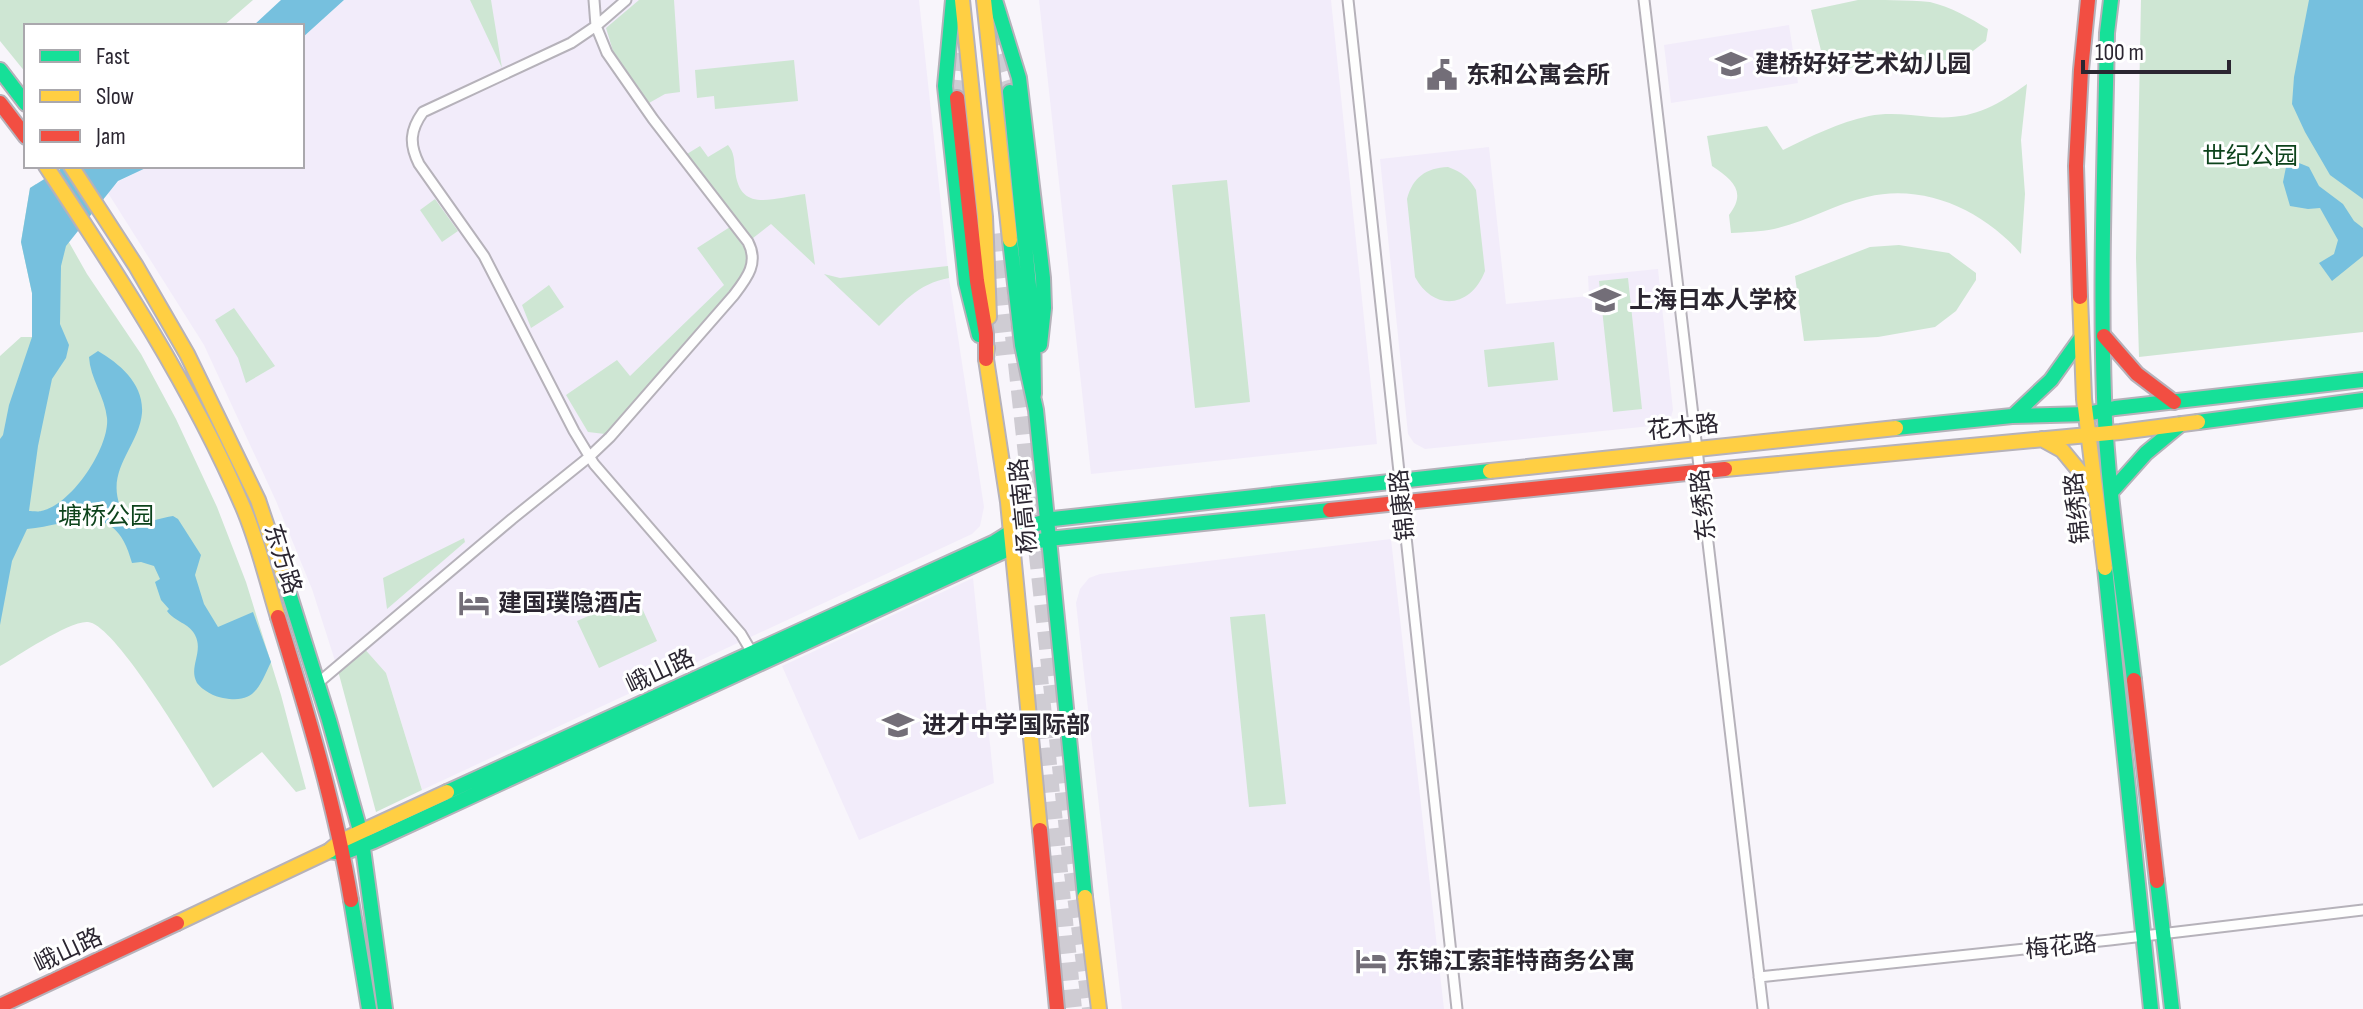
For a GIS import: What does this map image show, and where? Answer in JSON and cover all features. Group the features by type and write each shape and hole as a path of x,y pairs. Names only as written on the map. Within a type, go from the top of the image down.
{"main road":[{"path":"953,0 945,86 966,283 986,359"},
{"name":"杨高南路","path":"962,0 985,217 989,311 986,359 1012,540 1057,1009"},
{"name":"杨高南路","path":"984,0 1022,345 1034,394 1099,1009"},
{"path":"995,0 1019,78 1043,278 1044,308 1034,394"},
{"name":"锦绣路","path":"2088,0 2076,166 2082,338 2089,435 2151,1009"},
{"name":"锦绣路","path":"2111,0 2107,33 2103,274 2105,410 2172,1009"},
{"path":"0,70 24,101"},
{"path":"1010,92 1033,326 1034,394"},
{"path":"957,98 977,281 986,334 986,359"},
{"path":"0,103 24,134"},
{"name":"东方路","path":"47,168 122,280 187,391 244,510 312,725 369,1009"},
{"name":"东方路","path":"72,168 136,266 187,354 258,500 318,683 362,840 385,1009"},
{"path":"2104,336 2137,374 2174,402"},
{"path":"2012,416 2050,382 2082,338"},
{"name":"花木路","path":"1012,540 1046,521 1696,448 2012,416 2087,414 2363,380"},
{"name":"花木路","path":"1012,540 1048,539 1700,471 2089,435 2363,400"},
{"path":"2113,490 2146,453 2182,424"},
{"path":"2042,439 2062,450 2097,492"},
{"name":"峨山路","path":"0,1006 755,658 995,542 1012,540"}],"street":[{"path":"318,683 610,437 734,295 750,271 754,256 748,242 653,119 607,53 596,26 594,0"},
{"path":"626,0 571,43 423,112 412,131 413,153 499,283 589,457 741,634 755,658"},
{"name":"锦康路","path":"1348,0 1457,1009"},
{"name":"东绣路","path":"1644,0 1763,1009"},
{"name":"梅花路","path":"1759,977 2363,910"}],"shaded area":[{"path":"344,0 919,0 949,278 984,507 980,526 972,534 422,790 386,673 337,667 312,589 276,501 204,345 108,193 119,181 146,168 304,168 304,36"},
{"path":"1039,0 1331,0 1377,444 1091,474"},
{"name":"建桥好好艺术幼儿园","path":"1789,25 1798,83 1671,103 1664,45"},
{"name":"上海日本人学校","path":"1489,147 1506,304 1589,296 1588,276 1658,269 1673,410 1670,420 1661,425 1425,449 1414,443 1408,434 1380,159"},
{"path":"1391,539 1444,1009 1122,1009 1076,603 1080,589 1089,578 1100,574"},
{"name":"进才中学国际部","path":"973,578 994,783 859,840 782,666"}],"green space":[{"path":"0,0 253,0 225,24 24,24 24,71 0,41"},
{"path":"470,0 491,0 502,68"},
{"path":"639,0 674,0 680,92 665,94 649,103 613,51 606,28"},
{"path":"1858,0 1938,4 1988,29 1986,41 1965,57 1880,62 1827,75 1811,10"},
{"name":"世纪公园","path":"2141,0 2363,0 2363,332 2139,357 2136,258"},
{"path":"794,60 798,101 715,109 714,96 697,98 695,70"},
{"path":"2027,84 2021,140 2025,194 2021,254 1971,213 1952,204 1910,194 1867,197 1786,226 1731,233 1729,215 1737,193 1726,176 1712,166 1707,136 1767,126 1783,150 1836,126 1869,116 1946,117 1971,114 1993,105"},
{"path":"728,145 738,183 750,198 769,200 805,194 815,265 771,224 748,242 682,157 700,146 708,157"},
{"path":"1448,167 1465,176 1476,190 1485,271 1471,292 1452,301 1432,296 1415,277 1407,199 1422,175 1433,169"},
{"path":"1227,180 1250,402 1195,408 1172,185"},
{"name":"塘桥公园","path":"36,184 87,274 141,354 176,419 217,507 246,582 306,789 296,792 262,752 213,788 135,668 101,629 88,622 57,632 0,666 0,356 21,337 32,337 32,293 21,242 30,188"},
{"path":"435,199 458,231 442,242 420,210"},
{"path":"730,227 747,252 746,269 721,304 605,434 588,432 566,395 617,360 630,376 724,285 697,248"},
{"path":"1899,245 1949,253 1976,273 1976,280 1956,311 1935,327 1878,337 1804,341 1795,276 1870,247"},
{"path":"948,266 949,278 919,290 879,326 824,274 840,278"},
{"path":"1628,278 1642,409 1613,412 1599,281"},
{"path":"549,285 564,307 531,328 522,305"},
{"path":"234,308 275,366 246,383 238,358 215,320"},
{"path":"1554,342 1558,380 1488,387 1484,350"},
{"path":"464,538 465,542 387,609 383,578"},
{"path":"636,595 657,641 599,668 577,621"},
{"path":"1265,614 1286,804 1249,807 1230,617"},
{"path":"362,646 386,673 422,790 376,812 337,667"}],"water":[{"path":"281,0 344,0 304,36 304,24 255,24"},
{"path":"2309,0 2363,0 2363,199 2330,175 2292,104"},
{"path":"2294,161 2309,167 2319,186 2343,204 2354,221 2363,228 2363,256 2332,281 2319,263 2334,254 2338,240 2320,208 2290,206 2283,182 2287,162"},
{"path":"62,168 146,168 118,181 66,246 61,266 60,324 69,345 66,358 52,379 29,511 53,507 76,487 102,444 107,418 89,357 98,351 129,376 142,403 140,425 117,480 120,506 130,520 136,522 173,516 178,519 201,555 195,575 204,604 218,627 253,612 271,662 259,686 249,696 223,698 205,691 197,683 194,671 198,647 195,635 167,611 169,609 161,600 155,582 160,579 154,566 132,563 125,543 104,522 77,520 27,529 12,561 0,625 0,439 32,337 32,293 21,242 30,188"}],"tunnel":[{"path":"990,29 1010,92"},
{"path":"957,98 963,39"},
{"path":"992,234 1005,355"},
{"path":"1014,336 1071,858 1091,1009"},
{"path":"1038,667 1073,1009"}],"traffic: fast":[{"path":"953,0 945,86 966,283 979,335"},
{"path":"995,0 1019,78 1043,278 1040,345"},
{"path":"2111,0 2107,33 2103,215 2104,397 2112,503 2134,680"},
{"path":"0,70 24,101"},
{"path":"1010,92 1033,326 1034,394"},
{"path":"1010,240 1022,345 1036,410 1085,897"},
{"path":"2014,415 2051,380 2081,338"},
{"path":"1896,428 2012,416 2087,414 2115,408 2363,380"},
{"path":"2198,422 2363,400"},
{"path":"2113,490 2146,453 2181,424"},
{"path":"447,792 1011,532 1053,519 1490,471"},
{"path":"329,851 343,853 374,841 1013,547 1048,539 1330,510"},
{"path":"2105,568 2151,1009"},
{"path":"284,577 361,834 385,1009"},
{"path":"2157,881 2172,1009"},
{"path":"351,900 369,1009"}],"traffic: slow":[{"path":"962,0 985,217 989,317"},
{"path":"984,0 1010,240"},
{"path":"47,168 127,290 201,418 248,520 278,617"},
{"path":"72,168 136,266 187,354 258,500 284,577"},
{"path":"2080,297 2084,399 2105,568"},
{"path":"987,348 986,359 1008,502 1040,830"},
{"path":"1725,469 2198,422"},
{"path":"1490,471 1896,428"},
{"path":"2042,439 2062,450 2095,490"},
{"path":"177,923 447,792"},
{"path":"1085,897 1099,1009"}],"traffic: jam":[{"path":"2080,297 2076,166 2088,0"},
{"path":"957,98 977,281 986,334 986,359"},
{"path":"0,103 24,134"},
{"path":"2104,336 2137,374 2174,402"},
{"path":"1330,510 1725,469"},
{"path":"278,617 329,793 351,900"},
{"path":"2134,680 2157,881"},
{"path":"1040,830 1057,1009"},
{"path":"0,1006 177,923"}],"place":[{"name":"建桥好好艺术幼儿园","path":"1731,64"},
{"name":"东和公寓会所","path":"1442,75"},
{"name":"上海日本人学校","path":"1605,300"},
{"name":"建国璞隐酒店","path":"474,603"},
{"name":"进才中学国际部","path":"898,725"},
{"name":"东锦江索菲特商务公寓","path":"1371,961"}]}
